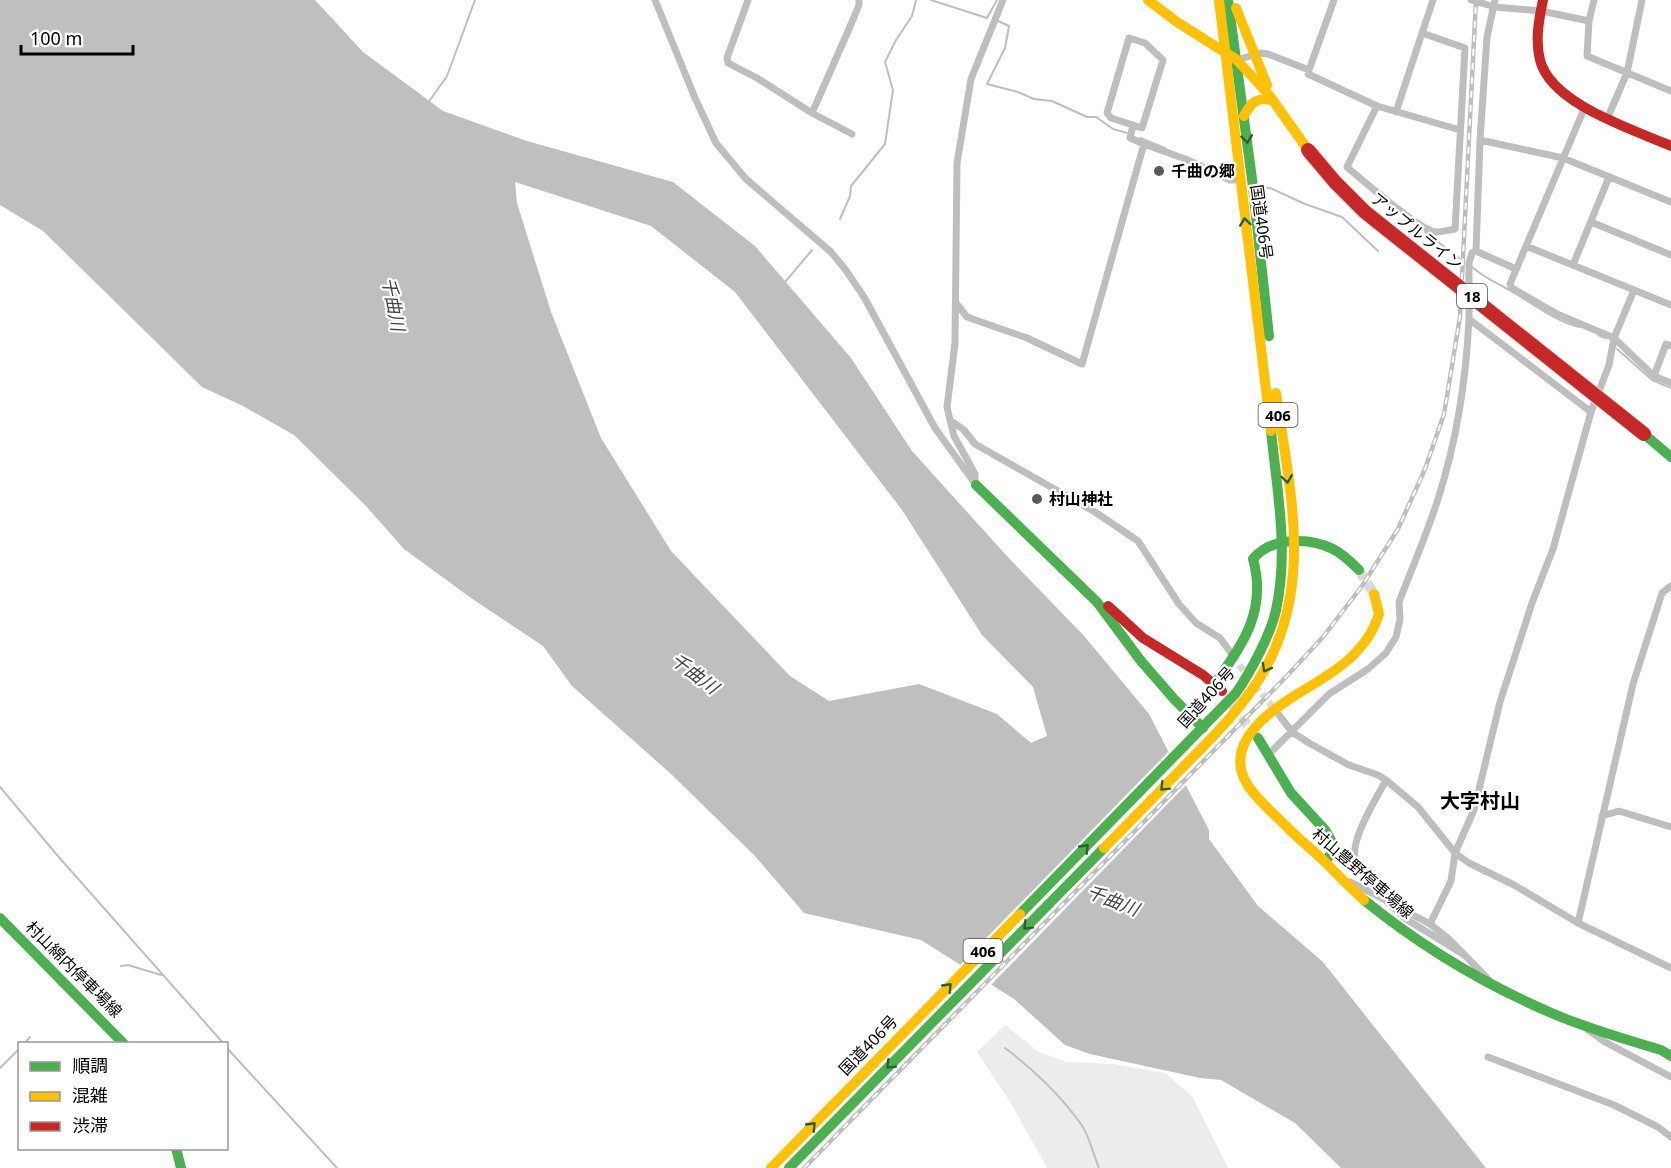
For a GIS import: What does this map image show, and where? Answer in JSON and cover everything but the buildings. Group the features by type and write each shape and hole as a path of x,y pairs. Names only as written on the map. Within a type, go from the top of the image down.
{"main road":[{"name":"国道406号","path":"1219,0 1246,180"},
{"name":"国道406号","path":"789,1168 1201,736 1251,671 1276,613 1288,543 1254,291 1244,116 1228,0"},
{"path":"1234,0 1272,98 1254,100 1244,116"},
{"name":"18","path":"1153,2 1178,22 1225,52"},
{"path":"1542,6 1538,50 1540,62 1558,92 1584,109 1671,146"},
{"name":"アップルライン","path":"1225,52 1237,60 1272,98 1308,150 1365,212 1671,457"},
{"path":"976,484 1097,602 1201,736"},
{"path":"1097,602 1104,602 1116,615 1168,655 1200,672 1218,687 1236,661 1254,617 1258,579 1253,559 1256,553 1267,546 1311,542 1328,547 1359,570"},
{"name":"村山豊野停車場線","path":"1374,594 1379,613 1368,639 1348,662 1282,702 1262,720 1245,740 1240,768 1243,777 1254,794 1343,882 1411,935 1491,983 1544,1010 1661,1050 1671,1056"},
{"name":"国道406号","path":"771,1168 1201,736"},
{"path":"1258,738 1292,793 1321,825 1332,842 1332,852 1325,862"},
{"name":"村山綿内停車場線","path":"0,918 122,1042"},
{"path":"176,1150 181,1168"}],"street":[{"path":"656,0 695,98 716,143 746,179 831,252 845,269 864,297 935,428 976,484"},
{"path":"748,0 727,58 729,63 812,113 852,134"},
{"path":"812,113 859,5 859,0"},
{"path":"976,484 975,474 954,436 948,407 955,343 957,163 971,79 1003,0"},
{"path":"1334,0 1308,74 1377,106 1460,130"},
{"path":"1396,112 1433,0"},
{"path":"1471,0 1495,4 1542,6 1589,21"},
{"path":"1594,0 1589,21 1587,56 1671,89"},
{"path":"1607,118 1627,73 1642,0"},
{"path":"1269,754 1329,694 1368,669 1386,653 1396,637 1400,619 1399,602 1438,501 1455,439 1462,394 1469,319 1469,263 1472,253 1476,250 1486,38 1495,4"},
{"path":"1377,106 1347,167 1373,191 1435,232 1455,229 1466,48 1422,33"},
{"path":"1129,38 1145,43 1163,60 1142,128 1133,125 1111,118 1107,113 1129,38"},
{"path":"1237,60 1260,53 1268,54 1309,70"},
{"path":"1584,109 1510,284 1512,288 1557,314 1614,338 1654,376 1671,383"},
{"path":"1133,125 1130,138 1188,160 1230,180 1246,180"},
{"path":"1480,140 1563,158 1671,202"},
{"path":"956,303 967,317 1027,338 1082,364 1144,144"},
{"path":"1573,265 1609,177"},
{"path":"1590,222 1671,255"},
{"path":"1526,246 1671,305"},
{"path":"1476,250 1516,270"},
{"path":"1430,924 1451,881 1455,853 1474,810 1500,702 1532,603 1553,549 1591,412 1605,378 1614,338 1634,290"},
{"path":"1469,319 1591,412"},
{"path":"1654,376 1666,344 1671,346"},
{"path":"950,420 964,430 975,444 1095,512 1138,541 1179,604 1196,623 1220,638 1236,661"},
{"path":"1578,923 1633,684 1662,593 1671,586"},
{"path":"1279,715 1292,732 1349,765 1386,780 1418,807 1455,853 1468,863 1514,885 1578,923 1671,968"},
{"path":"1385,900 1387,890 1367,877 1356,863 1354,855 1363,823 1386,780"},
{"path":"1602,816 1618,810 1671,826"},
{"path":"1343,882 1350,882 1430,924 1466,956 1491,983"},
{"path":"1385,900 1406,919 1466,956"},
{"path":"1581,1024 1605,1042 1671,1077"},
{"path":"1488,1057 1614,1105 1658,1127 1671,1137"}],"shaded area":[{"path":"1005,1025 1039,1052 1067,1062 1113,1064 1165,1073 1192,1096 1228,1168 1047,1168 1012,1105 977,1052"}],"water":[{"name":"千曲川","path":"0,0 315,0 363,52 443,111 527,141 673,182 755,246 851,358 912,451 1006,555 1085,637 1149,714 1209,830 1209,839 1258,906 1323,962 1486,1168 1341,1168 1295,1123 1221,1080 1200,1078 1090,1054 1065,1045 1014,999 921,940 804,913 754,855 671,774 572,686 543,646 471,598 404,549 366,506 294,435 243,406 202,387 43,231 0,205","holes":["515,182 651,226 735,292 902,510 982,635 1033,687 1047,736 1031,743 997,714 919,684 829,701 790,676 671,551 601,438 551,312 517,203"]}],"pier":[{"path":"1171,749 1188,783 989,987 958,967"}],"waterway":[{"path":"428,103 447,76 475,0"},
{"path":"840,219 850,196 851,186 885,144 893,90 885,62 912,16 916,0"},
{"path":"931,0 987,18 997,0"},
{"path":"998,21 1009,26 1005,48 987,84 1018,92 1034,99 1052,101 1087,117 1096,117 1113,129 1127,133"},
{"path":"1140,138 1165,148"},
{"path":"1260,187 1270,188 1342,217 1378,251"},
{"path":"1425,232 1459,258"},
{"path":"785,282 812,250"},
{"path":"1472,267 1550,315 1579,327"},
{"path":"1598,335 1605,338"},
{"path":"1617,349 1652,380 1671,388"},
{"path":"0,787 222,1042"},
{"path":"121,966 128,965 161,975"},
{"path":"26,1042 30,1037"},
{"path":"1005,1048 1046,1083 1081,1124 1099,1168"},
{"path":"228,1049 337,1168"},
{"path":"0,1068 18,1050"}],"tunnel":[{"path":"1359,570 1374,594"},
{"path":"1239,665 1248,677"},
{"path":"1255,686 1277,712"},
{"path":"1232,705 1258,738"}],"railway":[{"path":"804,1168 1285,678 1323,637 1362,586 1398,529 1425,469 1444,414 1460,317 1476,0"}],"traffic: fast":[{"path":"1228,0 1252,179 1269,336"},
{"path":"1020,914 1236,693 1259,653 1276,610 1282,565 1281,521 1271,431"},
{"path":"1644,434 1671,457"},
{"path":"976,485 1097,602 1141,661 1203,728"},
{"path":"1215,683 1235,654 1250,625 1257,594 1257,577 1253,559 1261,552 1280,543 1313,542 1337,551 1359,570"},
{"path":"1258,738 1291,793 1325,830 1332,842 1332,852 1325,862"},
{"path":"789,1168 1104,848"},
{"path":"1364,900 1410,934 1483,980 1573,1022 1661,1050 1671,1056"},
{"path":"0,918 122,1042"},
{"path":"176,1150 181,1168"}],"traffic: slow":[{"path":"1148,0 1177,22 1237,60 1269,95 1308,150"},
{"path":"1219,0 1271,431"},
{"path":"1236,8 1267,85"},
{"path":"1244,116 1256,101 1264,99 1274,101"},
{"path":"1104,848 1227,721 1259,679 1282,632 1293,574 1294,529 1276,393"},
{"path":"1364,900 1255,795 1247,784 1241,769 1241,754 1254,728 1265,717 1339,668 1358,650 1367,639 1379,614 1374,594"},
{"path":"771,1168 1020,914"}],"traffic: jam":[{"path":"1543,0 1538,45 1540,60 1547,76 1560,90 1595,113 1671,146"},
{"path":"1308,150 1365,212 1644,434"},
{"path":"1108,606 1143,638 1203,675 1222,691"}],"place":[{"name":"千曲の郷","path":"1159,171"},
{"name":"村山神社","path":"1037,499"}],"district":[{"name":"大字村山","path":"1480,800"}]}
